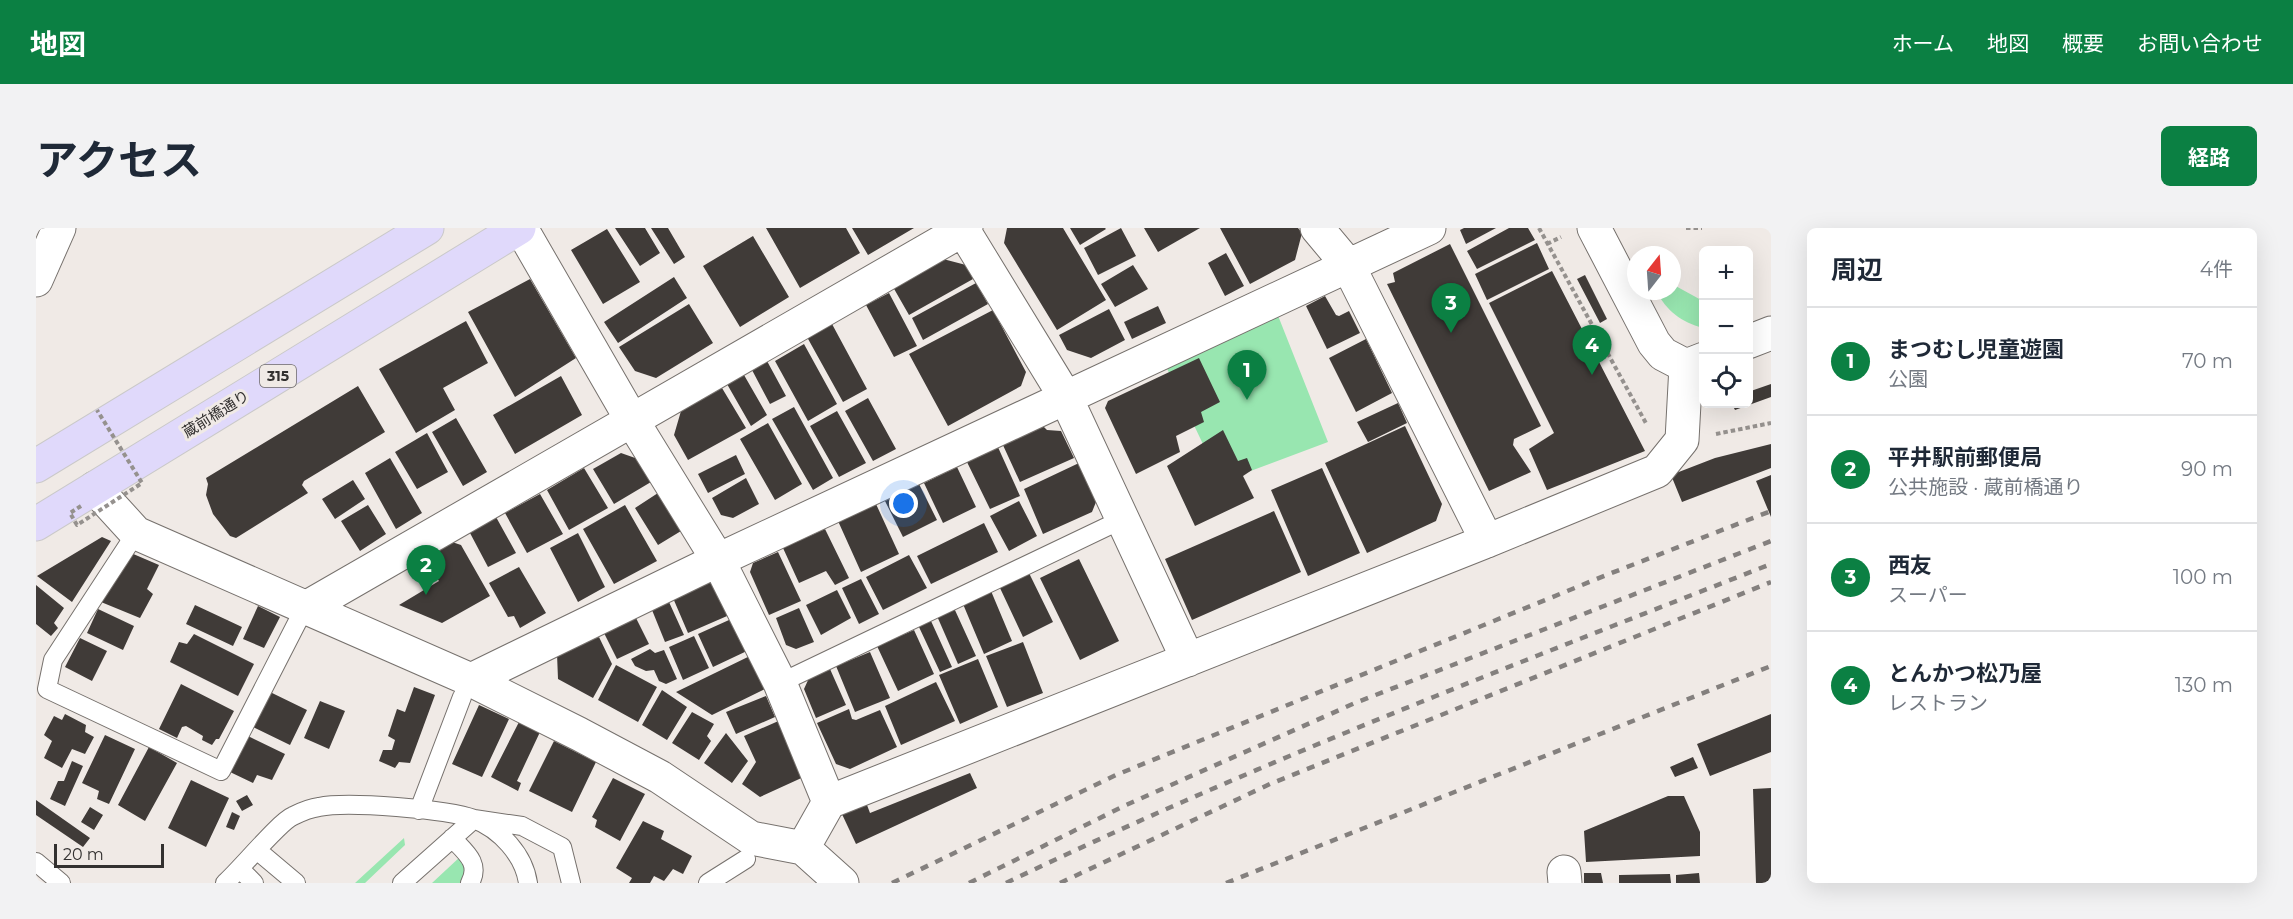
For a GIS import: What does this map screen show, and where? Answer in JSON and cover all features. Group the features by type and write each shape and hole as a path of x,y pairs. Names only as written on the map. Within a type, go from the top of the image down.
{"main road":[{"path":"36,466 427,228"},
{"name":"蔵前橋通り","path":"36,525 88,497 520,228"}],"street":[{"path":"36,280 59,228"},
{"path":"520,228 633,422 718,560 780,682 829,802"},
{"path":"1317,228 1348,265 1487,541"},
{"path":"466,688 718,560 1429,228"},
{"path":"803,848 829,802 1487,541 1657,471 1682,440 1695,362 1663,354 1654,343 1594,228"},
{"path":"304,609 633,422 964,229 1066,398 1188,660"},
{"path":"1753,340 1771,333"},
{"path":"88,497 136,533 304,609 466,688 660,777 751,838 803,848 843,883"}],"lane":[{"path":"780,682 1123,519"},
{"path":"136,533 53,660 47,689 220,771 304,609"},
{"path":"419,810 466,688"},
{"path":"225,883 290,817 318,807 347,805 419,810 522,826 562,847 571,883"},
{"path":"402,883 474,819"},
{"path":"474,819 495,830 510,844 528,883"},
{"path":"452,838 472,860 475,867 470,883"},
{"path":"258,851 296,883"},
{"path":"708,883 746,859"},
{"path":"37,864 60,882"},
{"path":"240,869 255,883"}],"path":[{"path":"1539,228 1650,430 1682,440 1771,423"},
{"path":"1686,228 1702,228"},
{"path":"88,497 70,513 77,525 142,483 97,410"}],"green space":[{"path":"1681,289 1699,299 1699,326 1675,315 1662,300 1681,300"},
{"path":"1275,308 1328,442 1221,482 1162,358"},
{"path":"404,838 405,845 365,883 355,883"},
{"path":"461,856 468,866 463,883 432,883"}],"building":[{"path":"615,228 645,228 660,253 640,266"},
{"path":"651,228 668,228 685,257 674,264"},
{"path":"766,228 846,228 860,253 800,288"},
{"path":"852,228 914,228 868,255"},
{"path":"1007,228 1063,228 1106,300 1057,330 1004,243"},
{"path":"1070,228 1105,228 1106,229 1080,245"},
{"path":"1121,228 1136,256 1098,275 1084,248"},
{"path":"1144,228 1200,228 1158,252"},
{"path":"1220,228 1298,228 1302,233 1295,260 1250,284"},
{"path":"1496,228 1466,244 1460,230"},
{"path":"1509,228 1528,228 1535,240 1477,269 1467,251"},
{"path":"607,229 640,282 603,304 571,250"},
{"path":"753,236 789,297 740,327 703,266"},
{"path":"1537,243 1549,269 1487,300 1475,274"},
{"path":"1450,244 1541,426 1514,439 1513,445 1531,472 1489,491 1387,284 1395,282 1393,273"},
{"path":"1226,253 1244,286 1225,296 1208,263"},
{"path":"943,259 966,265 973,279 909,315 893,287"},
{"path":"1133,265 1148,289 1115,307 1101,284"},
{"path":"1552,271 1645,451 1547,490 1529,449 1554,433 1489,303"},
{"path":"1585,275 1607,319 1600,323 1577,279"},
{"path":"674,277 687,298 618,343 604,322"},
{"path":"530,279 576,358 515,397 468,312"},
{"path":"976,283 988,304 923,340 912,318"},
{"path":"889,293 917,346 894,357 866,305"},
{"path":"1325,296 1336,315 1339,316 1349,311 1360,333 1327,349 1306,306"},
{"path":"689,304 713,343 656,378 635,371 619,347"},
{"path":"1158,306 1166,323 1132,339 1124,322"},
{"path":"1109,309 1125,340 1091,358 1067,350 1059,335"},
{"path":"993,310 1026,372 1021,386 948,426 909,354"},
{"path":"466,321 488,363 443,388 455,410 416,433 379,369"},
{"path":"832,324 867,389 843,402 807,337"},
{"path":"1366,339 1392,393 1356,412 1329,358"},
{"path":"804,344 837,404 808,421 775,361"},
{"path":"1199,358 1220,402 1201,412 1204,422 1176,436 1180,452 1136,474 1105,408 1108,401"},
{"path":"767,361 786,396 770,404 752,370"},
{"path":"744,375 767,415 751,426 727,384"},
{"path":"561,376 582,415 515,454 493,415"},
{"path":"1771,384 1771,397 1753,404 1753,390"},
{"path":"358,386 385,432 304,481 302,485 308,493 236,538 230,536 213,514 206,495 208,484 206,478"},
{"path":"722,388 746,428 688,460 674,435 681,411"},
{"path":"868,398 896,449 873,461 845,411"},
{"path":"1398,403 1407,423 1368,442 1357,422"},
{"path":"794,407 833,478 813,490 772,419"},
{"path":"837,411 866,463 839,477 810,426"},
{"path":"456,418 487,472 463,486 432,432"},
{"path":"768,423 802,484 775,500 740,439"},
{"path":"1042,425 1047,430 1061,431 1074,458 1020,482 1002,443"},
{"path":"1405,426 1442,504 1436,521 1367,553 1325,463"},
{"path":"1223,430 1238,461 1247,458 1252,470 1243,476 1254,498 1195,526 1167,466"},
{"path":"427,433 448,472 417,489 395,452"},
{"path":"1771,444 1771,468 1682,502 1671,475 1715,458"},
{"path":"997,445 1020,496 990,509 966,460"},
{"path":"621,453 638,459 651,482 614,504 593,469"},
{"path":"736,455 745,474 708,493 698,474"},
{"path":"390,458 422,513 396,529 365,473"},
{"path":"1079,463 1096,502 1092,512 1043,534 1024,489"},
{"path":"957,467 976,507 943,523 924,483"},
{"path":"584,468 608,508 569,530 547,490"},
{"path":"1322,468 1360,553 1308,576 1271,490"},
{"path":"1771,475 1771,517 1756,481"},
{"path":"746,478 759,504 733,518 721,515 712,498"},
{"path":"353,480 365,499 335,519 322,499"},
{"path":"919,484 937,520 903,537 885,501"},
{"path":"658,493 681,531 658,545 635,508"},
{"path":"540,494 563,534 527,553 505,513"},
{"path":"1019,501 1037,536 1009,551 990,516"},
{"path":"876,504 899,554 861,572 838,521"},
{"path":"368,505 386,534 360,551 341,521"},
{"path":"625,505 657,561 614,584 583,529"},
{"path":"1274,511 1301,572 1192,620 1165,559"},
{"path":"496,517 516,553 488,567 470,533"},
{"path":"984,523 998,552 931,584 917,556"},
{"path":"825,529 849,578 835,585 826,571 799,583 783,548"},
{"path":"578,533 605,587 578,602 550,548"},
{"path":"102,537 111,541 72,602 37,576"},
{"path":"452,542 461,545 490,596 442,623 399,605 439,581 425,558"},
{"path":"778,552 801,601 769,615 750,572 753,563"},
{"path":"131,553 159,565 147,589 153,594 140,618 101,602"},
{"path":"909,555 927,588 883,610 866,577"},
{"path":"1079,559 1119,641 1080,660 1040,578"},
{"path":"519,567 546,613 520,628 514,616 508,617 489,583"},
{"path":"1029,573 1053,622 1023,637 1000,588"},
{"path":"861,579 879,614 859,624 842,588"},
{"path":"711,582 734,613 688,633 673,598"},
{"path":"36,585 64,608 54,623 58,628 51,636 36,624"},
{"path":"837,590 851,618 821,635 806,605"},
{"path":"991,591 1012,641 984,654 963,604"},
{"path":"669,602 684,635 665,642 652,610"},
{"path":"195,605 242,627 233,646 186,624"},
{"path":"258,606 280,617 264,648 243,639"},
{"path":"799,608 814,642 796,649 786,645 776,618"},
{"path":"954,608 976,656 958,664 937,616"},
{"path":"98,609 134,626 123,650 87,633"},
{"path":"636,618 649,644 617,659 604,633"},
{"path":"729,620 737,625 749,650 713,667 698,634"},
{"path":"931,621 952,667 940,672 919,627"},
{"path":"914,630 934,674 898,691 877,646"},
{"path":"194,634 254,664 238,696 170,662 179,642 187,644"},
{"path":"694,636 709,668 683,680 669,647"},
{"path":"599,637 612,664 593,698 558,679 557,654"},
{"path":"80,638 107,651 92,681 65,667"},
{"path":"1023,642 1043,693 1007,707 986,656"},
{"path":"650,649 655,653 664,650 677,679 666,684 659,681 654,670 646,671 635,666 631,659"},
{"path":"870,652 890,698 855,712 836,666"},
{"path":"754,654 769,687 712,715 676,692"},
{"path":"978,659 998,707 960,724 939,675"},
{"path":"616,665 657,687 638,722 598,700"},
{"path":"830,669 846,705 816,718 804,689 809,678"},
{"path":"936,682 955,721 901,745 885,706"},
{"path":"181,684 234,711 219,739 216,739 212,745 202,740 203,736 186,726 182,727 177,738 159,729"},
{"path":"414,687 435,695 410,763 399,762 395,768 379,761 383,750 392,750 395,740 388,736 397,709 405,712"},
{"path":"662,690 687,707 667,740 642,725"},
{"path":"270,692 307,710 290,745 253,727"},
{"path":"766,696 775,717 736,734 726,712"},
{"path":"320,701 345,711 329,749 304,738"},
{"path":"479,705 509,719 482,777 452,764"},
{"path":"849,709 852,719 856,720 880,710 897,747 850,769 836,764 817,723"},
{"path":"692,712 714,724 707,736 711,741 699,760 672,743"},
{"path":"65,714 86,725 85,732 94,737 85,754 72,749 62,768 44,758 52,741 44,735 54,716 62,720"},
{"path":"1771,714 1771,752 1710,776 1697,744"},
{"path":"783,719 808,775 760,797 742,784 756,762 744,736"},
{"path":"519,722 540,732 517,781 521,783 518,791 491,777"},
{"path":"726,733 748,761 732,783 704,763"},
{"path":"105,735 135,749 109,804 97,799 99,791 82,783"},
{"path":"248,736 285,754 272,780 257,775 253,783 230,772"},
{"path":"554,741 596,762 572,812 529,791"},
{"path":"149,747 177,763 145,821 118,805"},
{"path":"1693,757 1698,768 1675,777 1670,767"},
{"path":"72,761 83,766 65,806 50,799 58,781 64,781"},
{"path":"970,773 977,788 856,844 841,812 867,805 870,813"},
{"path":"613,778 645,794 620,841 595,827 597,820 592,817"},
{"path":"191,780 229,798 206,847 168,828"},
{"path":"1771,788 1771,883 1756,883 1753,789"},
{"path":"247,795 253,805 242,811 236,801"},
{"path":"1668,796 1684,796 1700,832 1700,856 1586,862 1584,831"},
{"path":"36,800 90,838 83,847 36,815"},
{"path":"90,807 103,815 94,830 81,822"},
{"path":"232,812 240,816 234,830 226,827"},
{"path":"643,821 664,831 661,839 692,856 683,874 673,869 664,881 654,876 650,883 629,883 632,878 616,868"},
{"path":"1584,873 1601,873 1603,883 1584,883"},
{"path":"1699,873 1700,883 1676,883 1676,875"},
{"path":"1670,874 1671,883 1619,883 1619,875"}],"railway":[{"path":"892,883 1116,775 1609,574 1771,511"},
{"path":"969,883 1126,805 1355,703 1771,541"},
{"path":"1006,883 1290,756 1771,564"},
{"path":"1060,883 1270,784 1771,582"},
{"path":"1226,883 1771,666"}],"place":[{"name":"西友","path":"1451,333"},
{"name":"とんかつ松乃屋","path":"1592,375"},
{"name":"まつむし児童遊園","path":"1247,400"},
{"name":"平井駅前郵便局","path":"426,595"}]}
